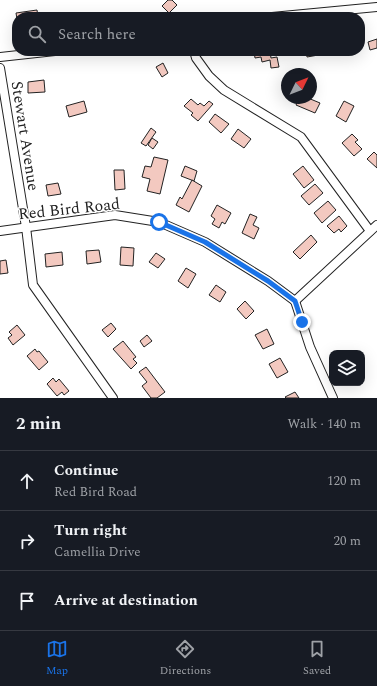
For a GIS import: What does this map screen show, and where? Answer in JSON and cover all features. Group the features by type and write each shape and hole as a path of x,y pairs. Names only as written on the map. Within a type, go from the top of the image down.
{"street":[{"path":"324,12 377,7"},
{"path":"0,57 12,56"},
{"path":"195,56 209,76 224,90 301,137 370,231"},
{"name":"Stewart Avenue","path":"0,68 26,227 33,285 113,398"},
{"name":"Red Bird Road","path":"0,231 115,215 159,222 205,242 268,281 295,301"},
{"path":"333,398 310,347 295,301 377,225"}],"building":[{"path":"168,0 172,0 177,5 170,12 162,6"},
{"path":"37,10 37,12 23,12"},
{"path":"377,39 377,48 370,50 368,42"},
{"path":"255,56 271,56 271,58 277,57 279,67 271,68 270,60 262,62 261,57 255,58"},
{"path":"163,63 168,73 162,77 156,67"},
{"path":"44,80 45,92 28,93 28,82"},
{"path":"191,99 198,105 200,103 204,106 209,101 213,104 198,121 191,115 193,113 184,106"},
{"path":"84,101 87,112 69,117 66,106"},
{"path":"344,101 354,106 346,122 336,116"},
{"path":"317,102 320,103 315,113 296,105 317,104"},
{"path":"215,114 229,124 221,133 209,122"},
{"path":"151,128 156,132 146,146 141,143"},
{"path":"238,129 251,139 244,148 231,139"},
{"path":"352,134 358,140 355,142 362,149 354,156 342,143"},
{"path":"152,138 158,142 153,149 148,145"},
{"path":"374,152 377,155 377,168 367,159"},
{"path":"154,157 168,160 160,194 147,191 150,179 142,177 145,166 151,167"},
{"path":"185,166 197,171 194,181 181,176"},
{"path":"303,166 314,180 304,188 293,174"},
{"path":"114,170 124,170 125,189 115,190"},
{"path":"192,180 202,186 189,212 176,205 180,197 182,199"},
{"path":"58,183 61,194 48,196 46,185"},
{"path":"315,184 323,193 309,205 301,196"},
{"path":"328,201 336,210 322,223 314,213"},
{"path":"217,205 231,213 225,224 222,222 219,228 212,224 215,219 211,216"},
{"path":"250,214 257,217 253,225 259,228 254,239 242,233"},
{"path":"339,216 347,226 341,232 339,229 334,233 327,226"},
{"path":"311,235 317,242 300,259 293,252"},
{"path":"121,247 134,248 133,266 120,265"},
{"path":"99,250 101,262 87,264 86,251"},
{"path":"62,252 63,265 46,267 45,254"},
{"path":"156,253 165,259 158,268 149,262"},
{"path":"6,260 8,273 0,274 0,261"},
{"path":"186,268 196,274 188,288 178,281"},
{"path":"216,285 226,292 220,302 209,295"},
{"path":"245,301 254,311 246,319 237,309"},
{"path":"111,323 116,329 108,337 102,330"},
{"path":"17,325 25,335 13,345 8,338 12,335 9,332"},
{"path":"267,329 274,344 263,349 255,335"},
{"path":"147,335 152,341 144,347 140,341"},
{"path":"123,341 136,357 133,359 137,363 131,369 113,349"},
{"path":"35,349 37,352 39,351 48,362 39,370 27,356"},
{"path":"280,358 288,372 277,378 269,364"},
{"path":"146,367 165,392 157,398 151,398 142,386 147,382 139,372"},
{"path":"53,378 56,382 59,379 69,391 64,395 62,392 57,396 47,384"},
{"path":"295,392 299,398 285,397"}],"route":[{"path":"159,222 205,242 268,281 295,301 302,322"}]}
